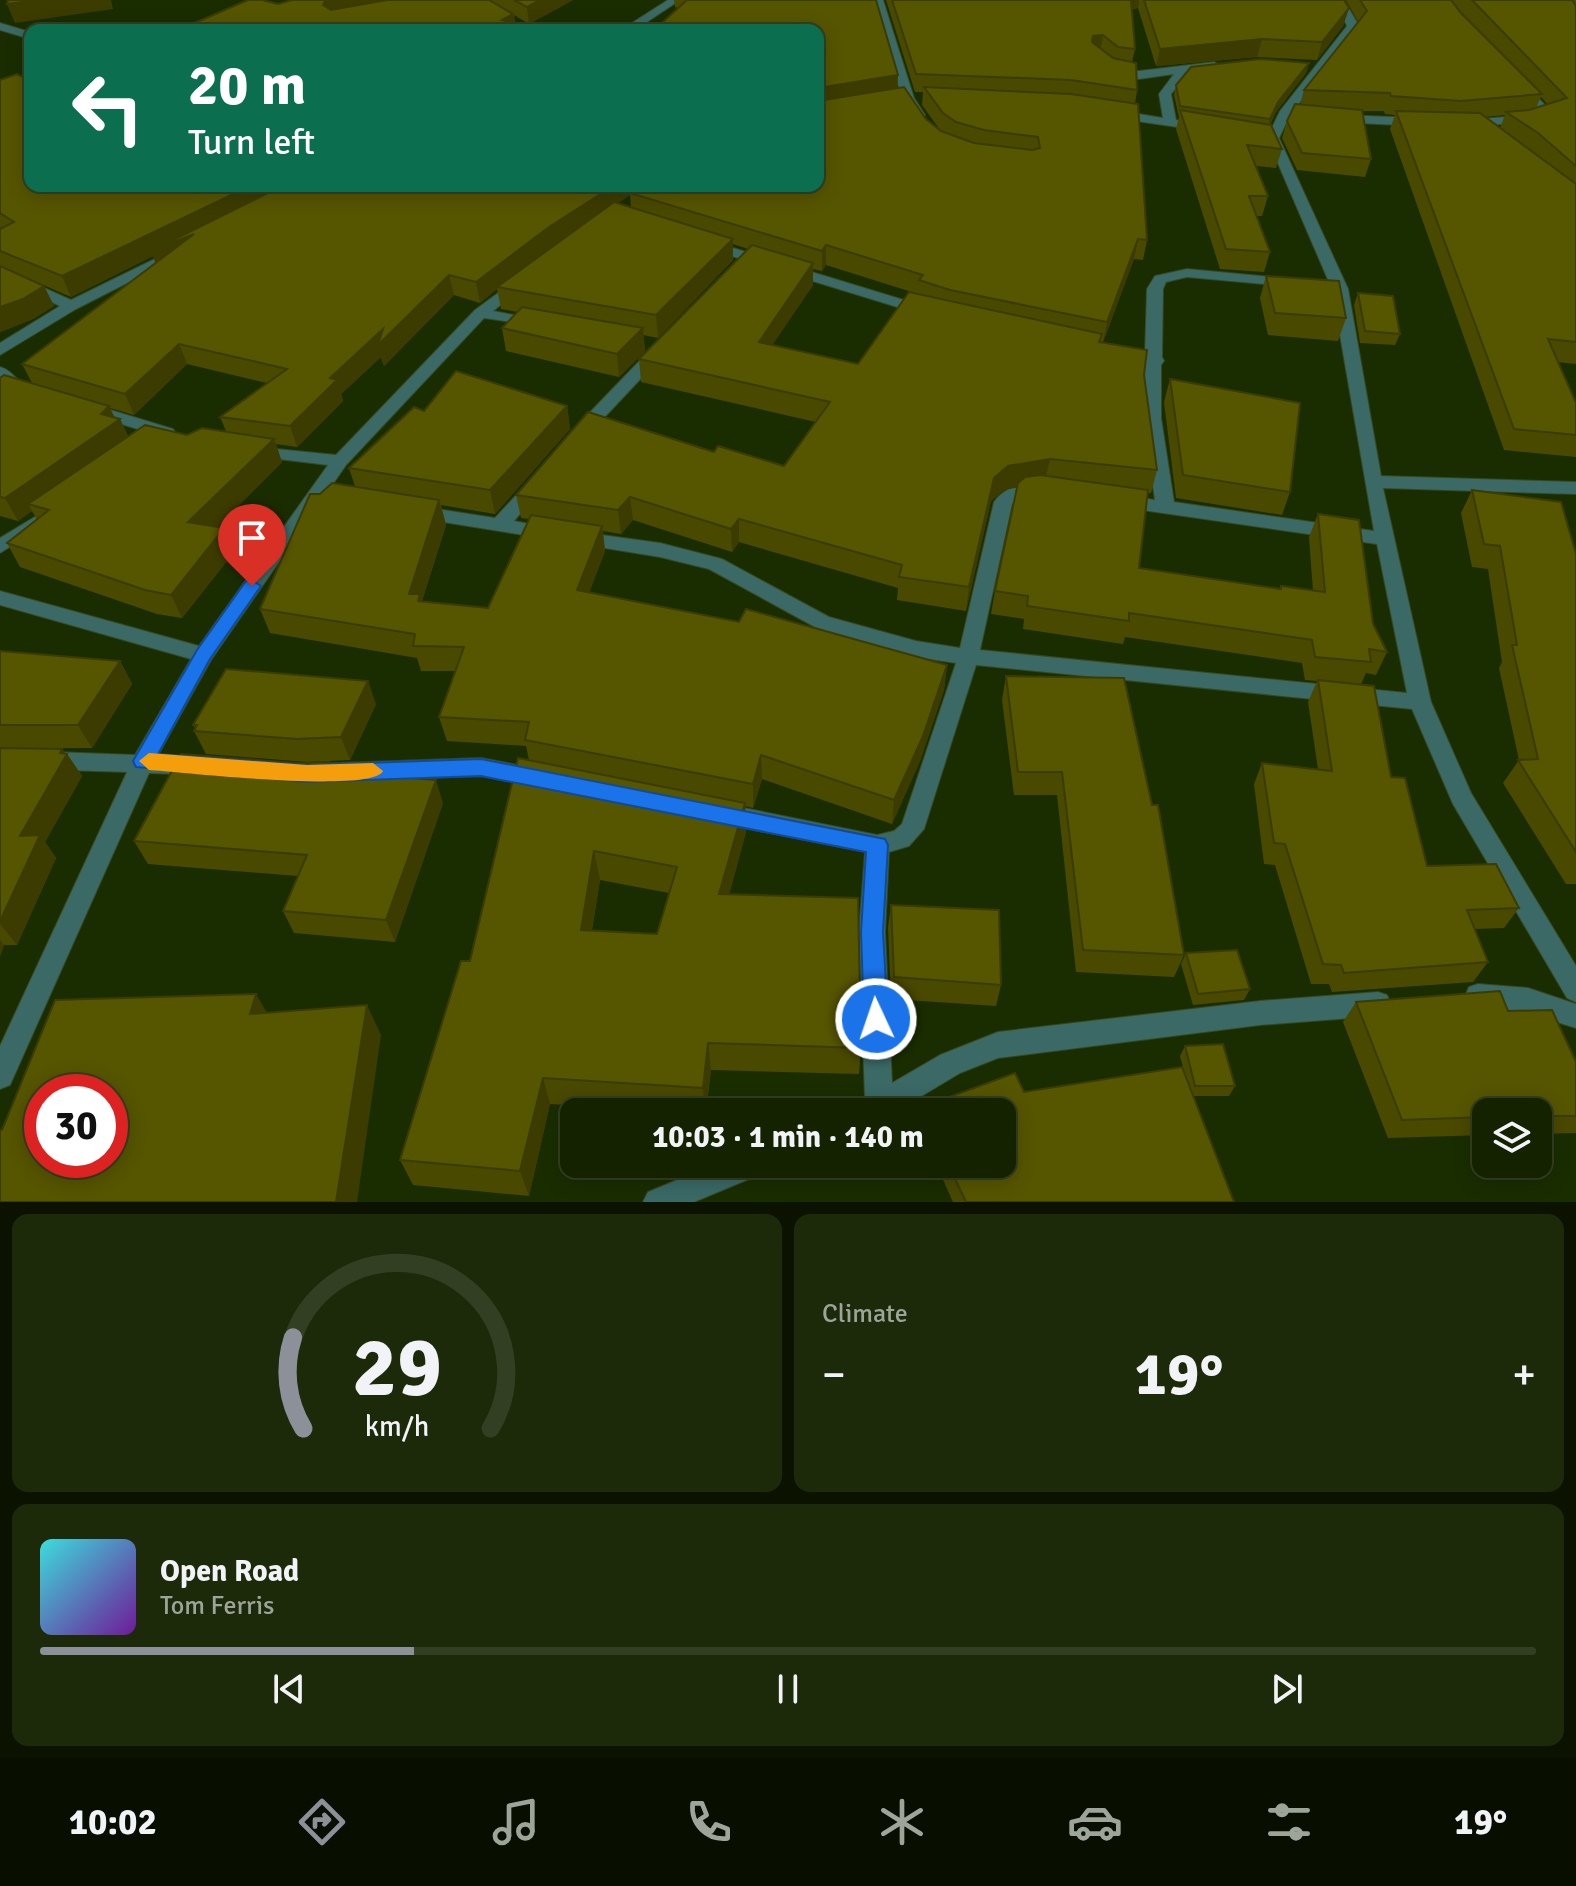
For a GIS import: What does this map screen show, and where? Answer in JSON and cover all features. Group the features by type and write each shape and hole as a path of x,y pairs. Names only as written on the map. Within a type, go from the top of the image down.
{"street":[{"path":"637,24 675,0"},
{"path":"878,0 908,98 928,130"},
{"path":"1339,0 1353,26 1315,67 1290,114 1265,137 1325,288 1373,482 1420,702 1461,797 1576,990"},
{"path":"0,26 24,34"},
{"path":"1103,65 1118,73 1183,71 1228,65"},
{"path":"1460,123 1550,117 1505,69"},
{"path":"1170,123 1165,94 1183,71"},
{"path":"893,101 908,98 931,101"},
{"path":"1097,111 1214,130"},
{"path":"1323,118 1429,122"},
{"path":"1476,124 1492,133"},
{"path":"688,238 744,262 944,317"},
{"path":"0,350 71,306 193,244"},
{"path":"0,1076 143,761 204,655 324,496 340,461 480,313 536,269"},
{"path":"0,272 71,306"},
{"path":"1165,507 1152,418 1156,361 1155,289 1160,279 1187,273 1325,288"},
{"path":"480,313 556,327"},
{"path":"569,445 661,342"},
{"path":"1109,351 1156,361"},
{"path":"0,372 15,389 41,395"},
{"path":"79,405 192,439"},
{"path":"143,447 161,432"},
{"path":"237,448 340,461"},
{"path":"500,525 549,468"},
{"path":"1373,482 1576,488"},
{"path":"701,810 877,845 901,839 912,829 968,657 1003,502 1015,492 1036,489 1065,493"},
{"path":"1108,499 1386,539"},
{"path":"393,507 660,550 715,564 822,622 916,649 968,657 1420,702"},
{"path":"0,547 49,514"},
{"path":"0,598 204,655"},
{"path":"0,759 143,761 232,768"},
{"path":"292,773 481,767 560,783"},
{"path":"874,1098 872,932 877,845"},
{"path":"1447,999 1494,995 1555,1007 1576,1016"},
{"path":"893,1098 950,1064 998,1045 1260,1013 1400,1002"},
{"path":"658,1202 717,1178"}],"building":[{"path":"8,0 38,0 7,4"},
{"path":"248,0 278,4 292,0 329,0 323,5 331,10 387,0 489,0 513,14 502,20 517,24 192,24"},
{"path":"514,0 540,0 527,7"},
{"path":"687,0 876,0 898,75 824,87 824,24 661,24"},
{"path":"892,0 1131,0 1135,49 1118,47 1103,35 1093,36 1092,42 1113,58 1136,63 1137,90 1071,80 916,74"},
{"path":"1144,0 1344,0 1349,8 1322,42 1262,39 1160,49"},
{"path":"1360,0 1451,0 1542,94 1461,101 1391,96 1390,93 1304,90 1367,11"},
{"path":"1472,0 1572,0 1576,6 1576,166 1538,133 1506,112 1529,110 1567,98"},
{"path":"1260,59 1309,63 1278,102 1270,119 1180,106 1176,85 1191,67"},
{"path":"17,74 24,78 24,192 237,192 62,276 0,251 0,229 14,222 0,213 0,80"},
{"path":"904,87 926,119 941,131 974,143 1032,150 1040,148 1038,137 984,130 956,122 943,113 924,87 1071,94 1138,104 1147,240 1138,239 1107,322 950,290 919,280 923,275 826,245 822,251 630,193 824,192 824,100"},
{"path":"1295,104 1362,110 1371,159 1302,153 1287,121"},
{"path":"1180,110 1271,125 1282,149 1247,145 1268,196 1249,196 1270,252 1226,249"},
{"path":"1396,111 1480,113 1576,184 1576,342 1548,339 1576,403 1576,435 1514,429"},
{"path":"270,192 604,192 549,227 476,282 449,275 378,345 383,329 330,378 337,380 290,426 220,417 287,369 179,344 125,394 22,364 194,234 151,251"},
{"path":"614,202 733,239 656,315 497,287"},
{"path":"752,245 813,263 759,342 858,364 909,292 1102,334 1099,342 1147,350 1144,375 1157,470 1050,459 1008,466 994,478 969,587 899,577 902,565 739,519 731,529 630,497 618,510 516,495 588,412 714,452 718,446 784,466 830,402 639,359"},
{"path":"0,266 44,286 23,299 0,307"},
{"path":"1266,276 1339,281 1346,318 1275,313"},
{"path":"1358,293 1393,296 1400,334 1365,331"},
{"path":"522,307 643,328 617,354 502,328"},
{"path":"456,371 567,406 490,490 349,468 414,407 424,411"},
{"path":"4,375 109,406 101,414 120,419 5,498 0,497 0,378"},
{"path":"1170,379 1300,403 1290,492 1183,475"},
{"path":"145,425 187,435 202,428 274,439 188,522 224,528 171,595 145,590 7,543 49,510 28,504"},
{"path":"1040,475 1148,490 1139,568 1281,589 1281,586 1325,592 1318,514 1359,520 1373,624 1387,652 1369,649 1371,662 1315,657 1312,640 1129,613 1129,621 1027,606 1028,596 995,591 1018,483 1025,477"},
{"path":"332,483 439,500 409,594 420,594 418,601 488,608 531,515 602,526 577,590 739,622 746,609 947,665 923,736 894,800 761,755 753,784 525,740 529,722 439,717 464,647 413,646 415,634 260,609 310,494 320,494"},
{"path":"1472,490 1561,502 1576,554 1576,852 1518,760 1538,759 1512,645 1517,645 1500,546 1484,544"},
{"path":"0,651 120,661 78,725 0,725"},
{"path":"226,669 368,681 341,737 297,739 194,731 197,725 193,725"},
{"path":"1006,676 1124,678 1152,805 1158,805 1184,955 1083,950 1062,772 1018,772"},
{"path":"1318,680 1374,686 1391,777 1405,778 1427,866 1496,864 1519,908 1467,910 1488,962 1344,973 1341,965 1323,964 1285,844 1274,843 1262,763 1332,771"},
{"path":"0,748 62,749 60,753 67,754 20,836 40,835 0,921"},
{"path":"181,754 297,763 329,762 325,771 436,780 386,920 283,911 307,855 134,841"},
{"path":"518,758 745,803 719,894 858,898 861,1048 708,1043 703,1088 543,1078 520,1171 400,1160 461,961 470,961","holes":["594,851 677,867 657,934 581,930"]},
{"path":"891,905 999,910 1001,985 894,977"},
{"path":"1237,950 1250,989 1198,994 1186,953"},
{"path":"1500,991 1508,1011 1552,1010 1576,1062 1576,1116 1552,1116 1552,1098 1472,1098 1472,1118 1402,1120 1356,1002"},
{"path":"256,994 250,1014 367,1005 336,1202 0,1202 0,1130 24,1076 24,1178 128,1178 128,1074 25,1074 55,1000"},
{"path":"1223,1044 1235,1086 1195,1086 1185,1046"},
{"path":"1182,1067 1234,1202 966,1202 955,1178 1016,1178 1016,1098 947,1098 1015,1073 1024,1092"}],"slow traffic":[{"path":"149,761 307,774 373,771"}],"route":[{"path":"252,586 204,655 143,761 307,774 481,767 877,845 872,932 876,1019"}]}
